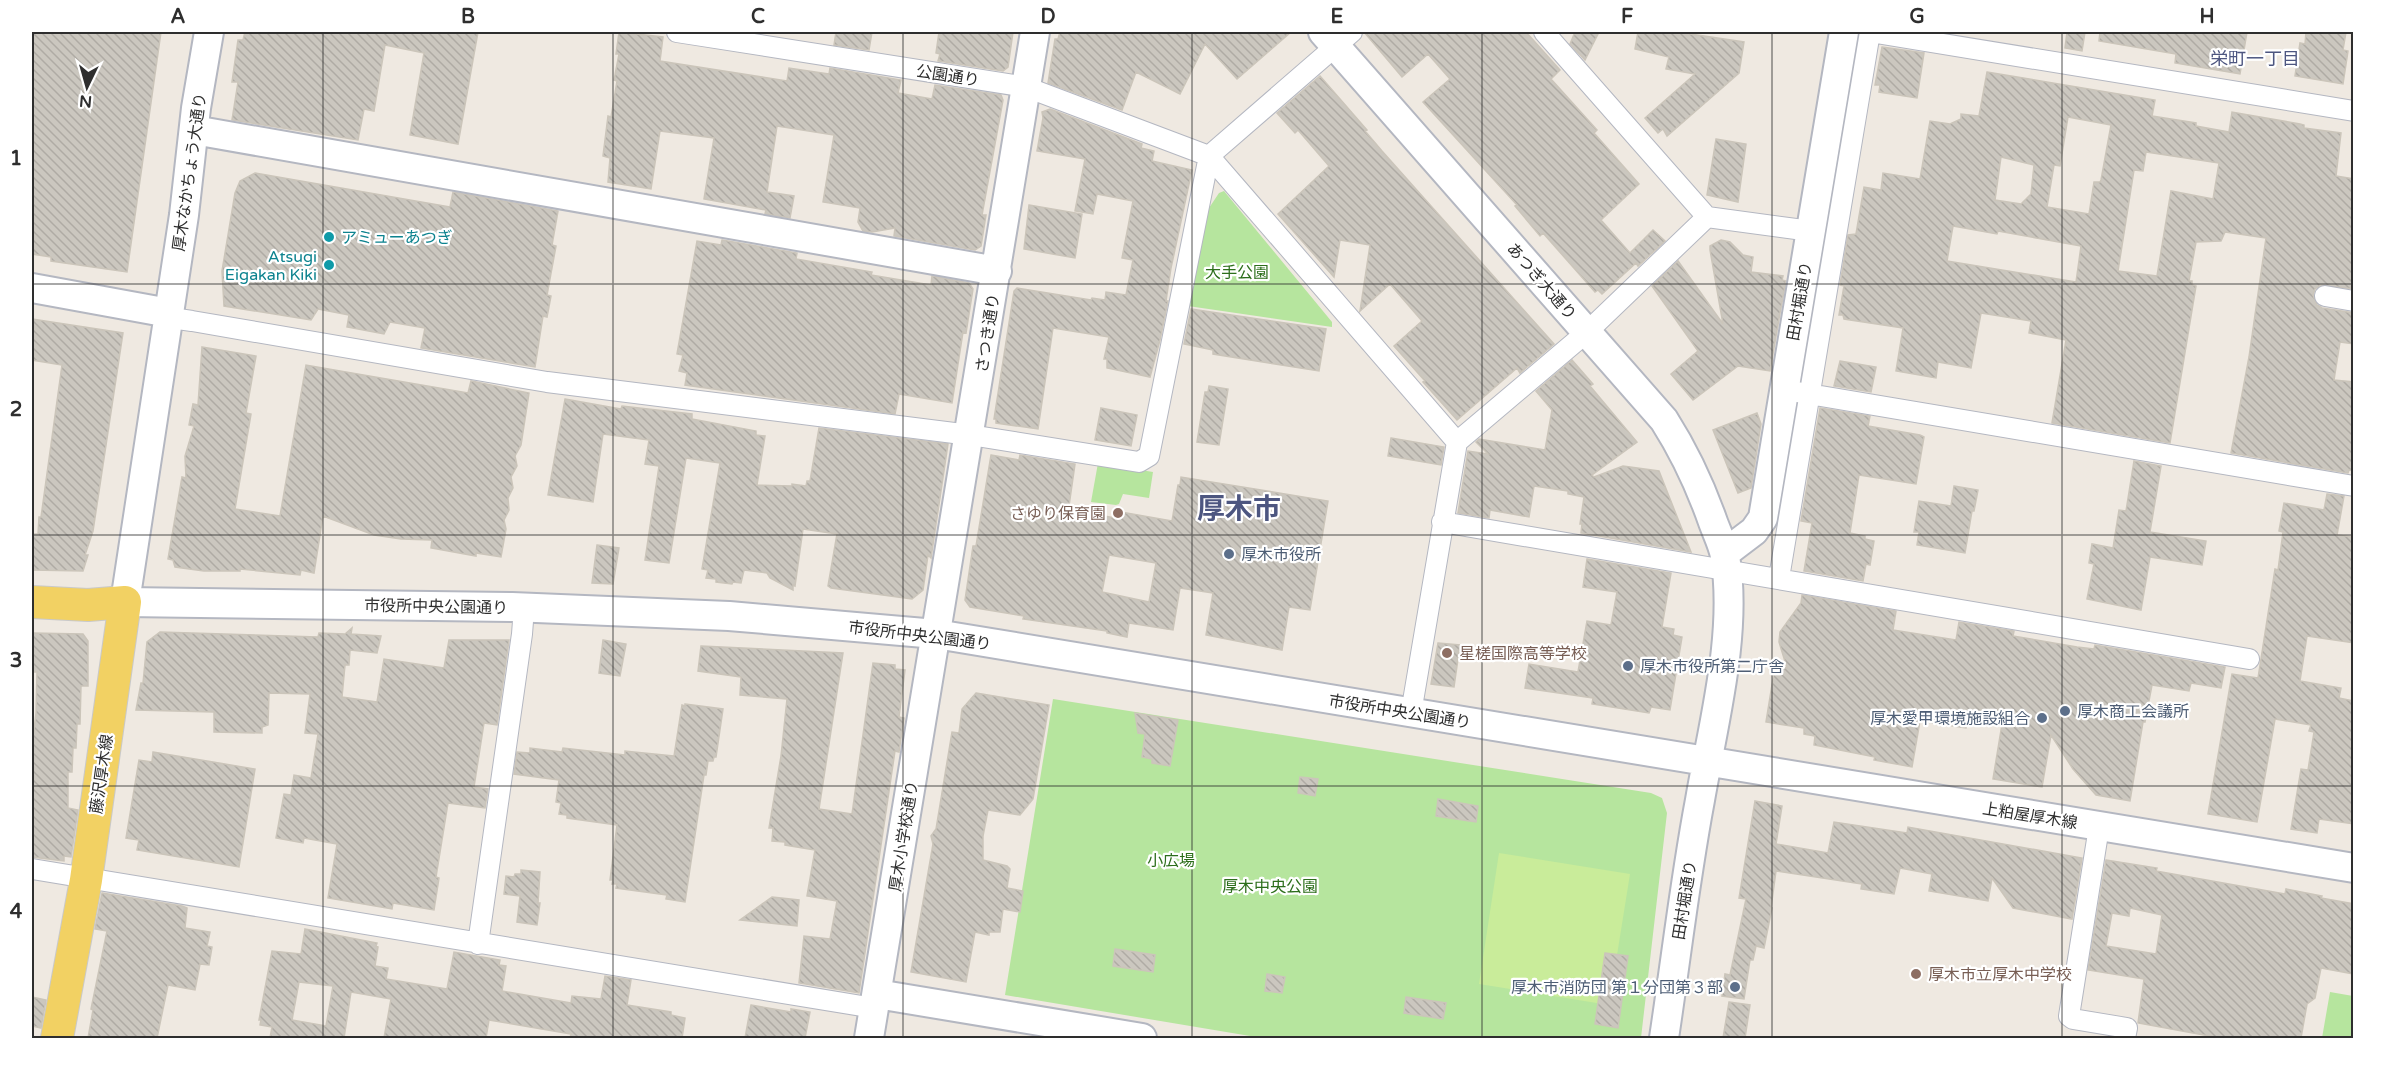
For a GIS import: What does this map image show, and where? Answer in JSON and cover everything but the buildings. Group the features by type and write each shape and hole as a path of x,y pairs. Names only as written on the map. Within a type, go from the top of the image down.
{"main road":[{"path":"32,602 88,605 125,602"},
{"name":"藤沢厚木線","path":"57,1038 86,880 125,602"}],"street":[{"name":"厚木なかちょう大通り","path":"125,602 209,32"},
{"name":"公園通り","path":"677,32 1026,87 1209,156"},
{"name":"さつき通り","path":"936,634 1035,32"},
{"path":"1544,32 1707,217 1811,231"},
{"name":"田村堀通り","path":"1726,562 1763,518 1797,392 1811,231 1844,32"},
{"path":"1779,578 1797,392 1870,32 2354,111"},
{"path":"32,288 169,313 178,319 547,382 970,435 1139,462 1149,456 1209,156 1337,36"},
{"name":"あつぎ大通り","path":"1337,36 1664,420 1684,452 1699,484 1726,562 1729,600 1717,708 1707,761"},
{"path":"194,130 997,271"},
{"path":"1209,156 1457,442"},
{"path":"1411,713 1457,442 1587,332 1707,217"},
{"path":"2325,296 2354,301"},
{"path":"1797,392 2354,486"},
{"path":"1442,522 1726,562 1779,578 2249,659"},
{"name":"市役所中央公園通り","path":"125,602 524,608 729,616 936,634 1707,761"},
{"path":"478,944 524,608"},
{"name":"厚木小学校通り","path":"869,1038 936,634"},
{"name":"田村堀通り","path":"1664,1038 1707,761"},
{"name":"上粕屋厚木線","path":"1707,761 2354,868"},
{"path":"2099,826 2069,1016 2073,1019 2127,1028 2125,1038"},
{"path":"32,869 86,880 478,944 1142,1038"}],"green space":[{"path":"1850,58 1860,60 1808,380 1798,378"},
{"name":"大手公園","path":"1224,191 1332,322 1332,327 1188,306 1207,211 1219,193"},
{"path":"1792,405 1800,406 1783,512 1775,510"},
{"path":"1098,463 1153,472 1149,498 1123,494 1119,504 1116,505 1091,502"},
{"name":"厚木中央公園","path":"1053,699 1651,793 1662,798 1667,813 1641,1038 1262,1038 1005,995"},
{"path":"1499,853 1630,874 1609,1005 1479,984"},
{"path":"2330,992 2353,996 2353,1038 2322,1038"}],"place":[{"name":"アミューあつぎ","path":"329,237"},
{"name":"Atsugi Eigakan Kiki","path":"329,265"},
{"name":"さゆり保育園","path":"1118,513"},
{"name":"厚木市役所","path":"1229,554"},
{"name":"星槎国際高等学校","path":"1447,653"},
{"name":"厚木市役所第二庁舎","path":"1628,666"},
{"name":"厚木商工会議所","path":"2065,711"},
{"name":"厚木愛甲環境施設組合","path":"2042,718"},
{"name":"厚木市立厚木中学校","path":"1916,974"},
{"name":"厚木市消防団 第１分団第３部","path":"1735,987"}],"district":[{"name":"栄町一丁目","path":"2255,59"},
{"name":"厚木市","path":"1239,508"}],"park label":[{"name":"小広場","path":"1171,860"}]}
